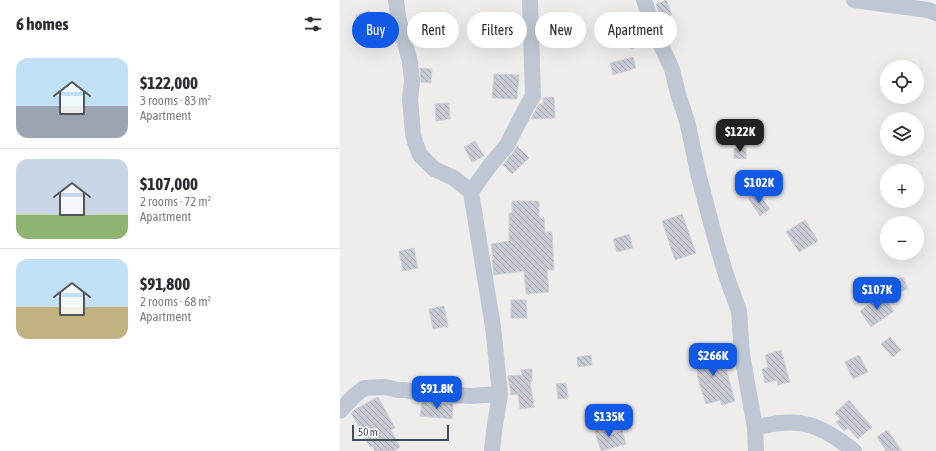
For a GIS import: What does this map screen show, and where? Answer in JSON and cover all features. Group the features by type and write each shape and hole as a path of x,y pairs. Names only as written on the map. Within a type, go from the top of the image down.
{"street":[{"path":"396,0 398,17 410,62 412,81 410,99 414,142 420,155 434,169 454,178 471,192 493,327 500,394 492,451"},
{"path":"471,192 507,145 533,96 530,0"},
{"path":"644,0 655,32 672,69 678,94 687,120 714,238 739,311 742,355 754,428 756,451 748,451"},
{"path":"854,0 928,10 936,13"},
{"path":"340,411 364,388 385,387 398,390 460,396 500,394"},
{"path":"754,428 790,423 807,424 838,438 854,451"}],"building":[{"path":"666,0 671,12 659,12 656,4"},
{"path":"633,57 636,68 613,75 610,63"},
{"path":"420,68 432,69 431,83 421,82"},
{"path":"494,74 519,75 517,99 492,98"},
{"path":"554,97 555,118 531,119 539,104 543,104 543,98"},
{"path":"449,103 450,119 436,121 435,104"},
{"path":"475,141 484,156 472,162 464,147"},
{"path":"517,146 529,158 512,174 503,165"},
{"path":"734,148 746,148 746,159 734,158"},
{"path":"757,191 770,209 760,216 748,198"},
{"path":"512,201 539,201 539,218 544,218 545,232 552,232 554,270 547,270 549,292 526,294 524,271 494,275 491,244 509,241 509,213 512,213"},
{"path":"682,214 696,253 675,260 662,221"},
{"path":"805,220 818,241 799,252 786,232"},
{"path":"629,234 633,248 617,252 613,239"},
{"path":"414,248 418,268 403,271 399,251"},
{"path":"903,277 908,289 894,294 889,282"},
{"path":"882,295 894,311 871,327 860,311"},
{"path":"511,300 526,300 527,318 511,318"},
{"path":"444,306 448,326 433,329 429,309"},
{"path":"890,337 901,350 893,357 881,344"},
{"path":"721,349 724,370 726,369 735,401 722,405 720,400 706,404 697,376 694,352"},
{"path":"781,350 790,382 778,385 777,380 765,383 762,369 768,367 765,355"},
{"path":"591,355 592,365 578,367 577,357"},
{"path":"859,355 868,372 853,379 845,362"},
{"path":"532,369 532,382 530,382 534,407 520,409 518,394 511,395 508,376 522,375 521,370"},
{"path":"566,383 568,398 558,399 556,384"},
{"path":"378,397 395,428 391,430 400,447 394,451 375,451 372,446 370,447 351,413"},
{"path":"849,400 872,427 858,439 848,428 844,431 836,422 840,419 835,413"},
{"path":"422,402 453,404 452,419 420,416"},
{"path":"607,424 611,435 622,430 626,444 601,451 594,428"},
{"path":"887,430 902,451 886,451 877,437"}]}
